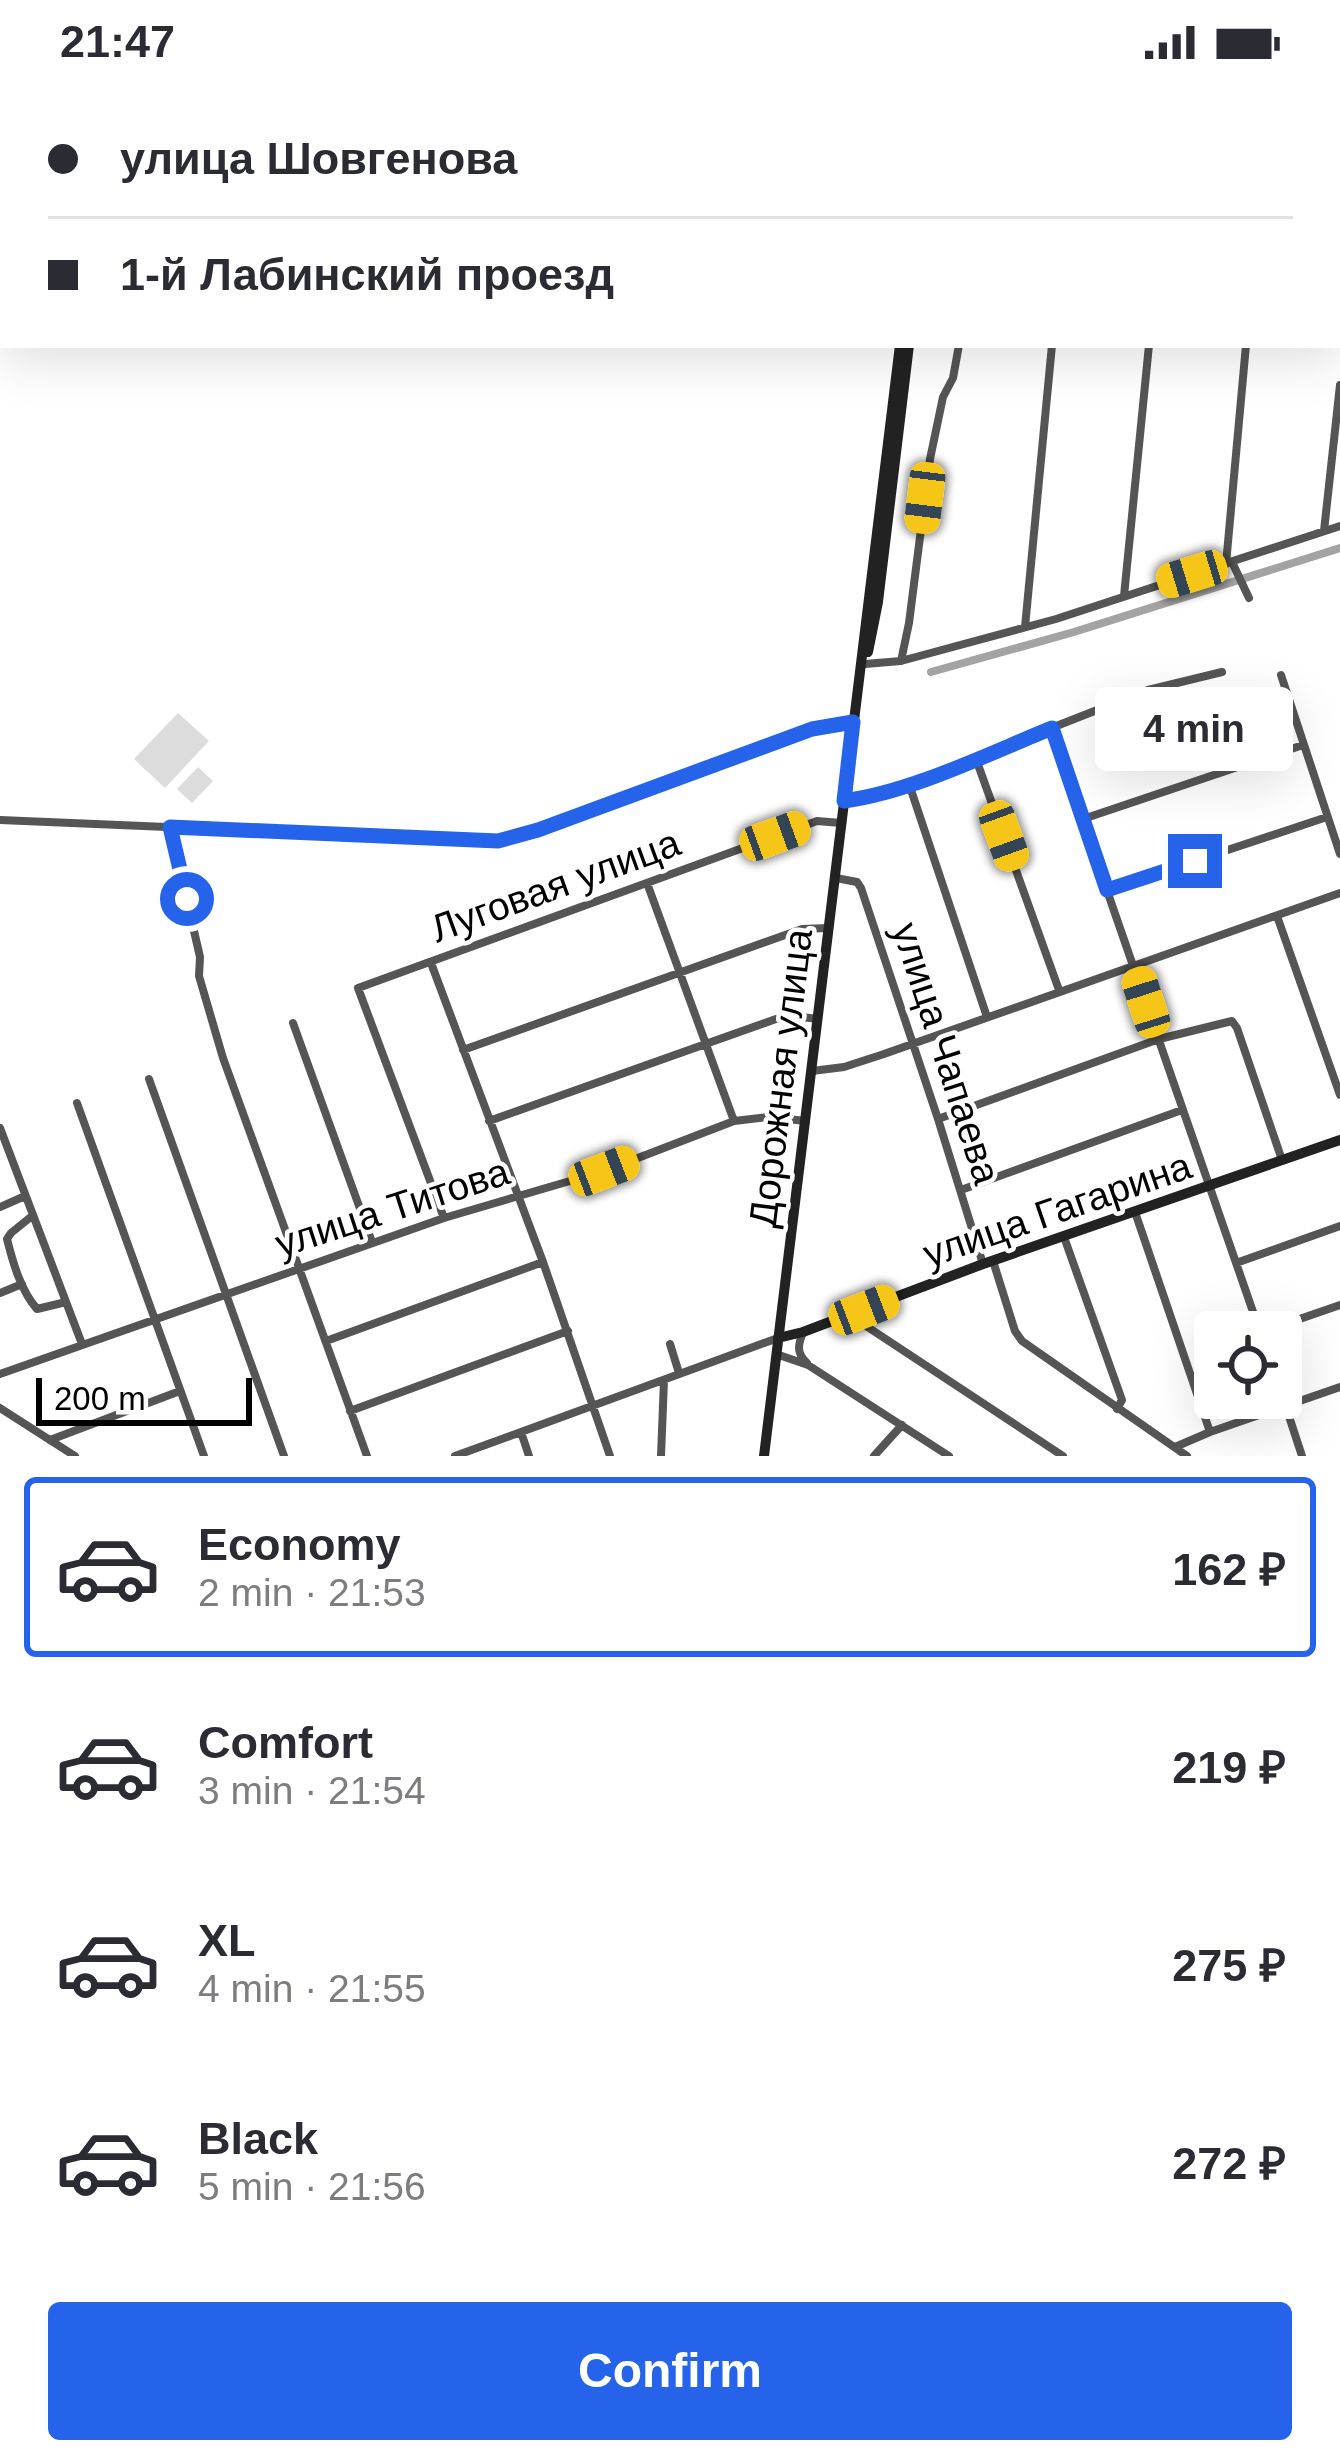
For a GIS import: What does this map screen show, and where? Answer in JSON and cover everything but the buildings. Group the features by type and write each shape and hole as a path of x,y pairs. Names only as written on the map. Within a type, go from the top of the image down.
{"main road":[{"name":"Дорожная улица","path":"764,1456 900,348"},
{"name":"Дорожная улица","path":"855,708 878,602 909,348"},
{"name":"улица Гагарина","path":"778,1338 1340,1140"}],"street":[{"path":"901,661 930,459 959,348"},
{"path":"1025,627 1052,348"},
{"path":"1124,596 1149,348"},
{"path":"1246,348 1229,563 1249,598"},
{"path":"1324,531 1340,385"},
{"path":"865,664 901,661 1025,627 1340,526"},
{"path":"844,801 909,784 1148,690 1222,672"},
{"path":"1281,675 1340,854"},
{"path":"0,820 498,841 812,729 853,722"},
{"path":"1052,728 1253,1311"},
{"path":"1083,819 1303,745"},
{"path":"976,759 1059,990"},
{"path":"909,784 987,1017"},
{"path":"1107,890 1328,817"},
{"name":"Луговая улица","path":"444,1218 358,988 817,821 841,823"},
{"path":"170,827 200,957 203,990 224,1058 367,1456"},
{"name":"улица Чапаева","path":"836,878 856,882 861,888 961,1190 1017,1336 1117,1409"},
{"path":"647,883 734,1121"},
{"path":"812,1071 844,1067 914,1044 1340,893"},
{"path":"1277,916 1340,1094"},
{"path":"463,1050 802,929 830,928"},
{"path":"431,963 610,1456"},
{"path":"489,1120 776,1018 818,1019"},
{"path":"938,1119 1159,1039 1227,1021 1235,1023 1282,1160"},
{"path":"293,1023 372,1242"},
{"path":"149,1079 284,1456"},
{"path":"77,1103 204,1456"},
{"path":"961,1190 1182,1110"},
{"name":"улица Титова","path":"0,1374 372,1242 604,1171 734,1121 768,1117 806,1121"},
{"path":"0,1128 82,1344"},
{"path":"0,1207 25,1196"},
{"path":"1135,1212 1210,1432"},
{"path":"32,1216 7,1239 22,1284 37,1309 66,1302"},
{"path":"1236,1263 1340,1226"},
{"path":"1064,1237 1122,1400 1117,1409 1187,1456"},
{"path":"326,1341 543,1262"},
{"path":"0,1293 22,1284"},
{"path":"1302,1318 1340,1305"},
{"path":"856,1313 862,1324 1063,1456"},
{"path":"350,1411 568,1331"},
{"path":"803,1332 799,1356 808,1364 950,1456"},
{"name":"улица Гагарина","path":"455,1456 778,1338"},
{"path":"670,1343 679,1373"},
{"path":"776,1354 808,1364"},
{"path":"661,1456 664,1378"},
{"path":"1302,1401 1340,1387"},
{"path":"50,1440 180,1391"},
{"path":"0,1408 75,1456"},
{"path":"1174,1448 1250,1419"},
{"path":"1290,1419 1302,1456"},
{"path":"874,1456 902,1425"},
{"path":"521,1432 530,1456"}],"shaded area":[{"path":"178,713 209,741 165,788 134,759"},
{"path":"198,767 213,781 192,803 177,789"}],"waterway":[{"path":"931,672 1340,548"}],"route":[{"path":"187,899 170,827 498,841 812,729 853,722 844,801 909,784 1052,728 1107,890 1195,861"}]}
